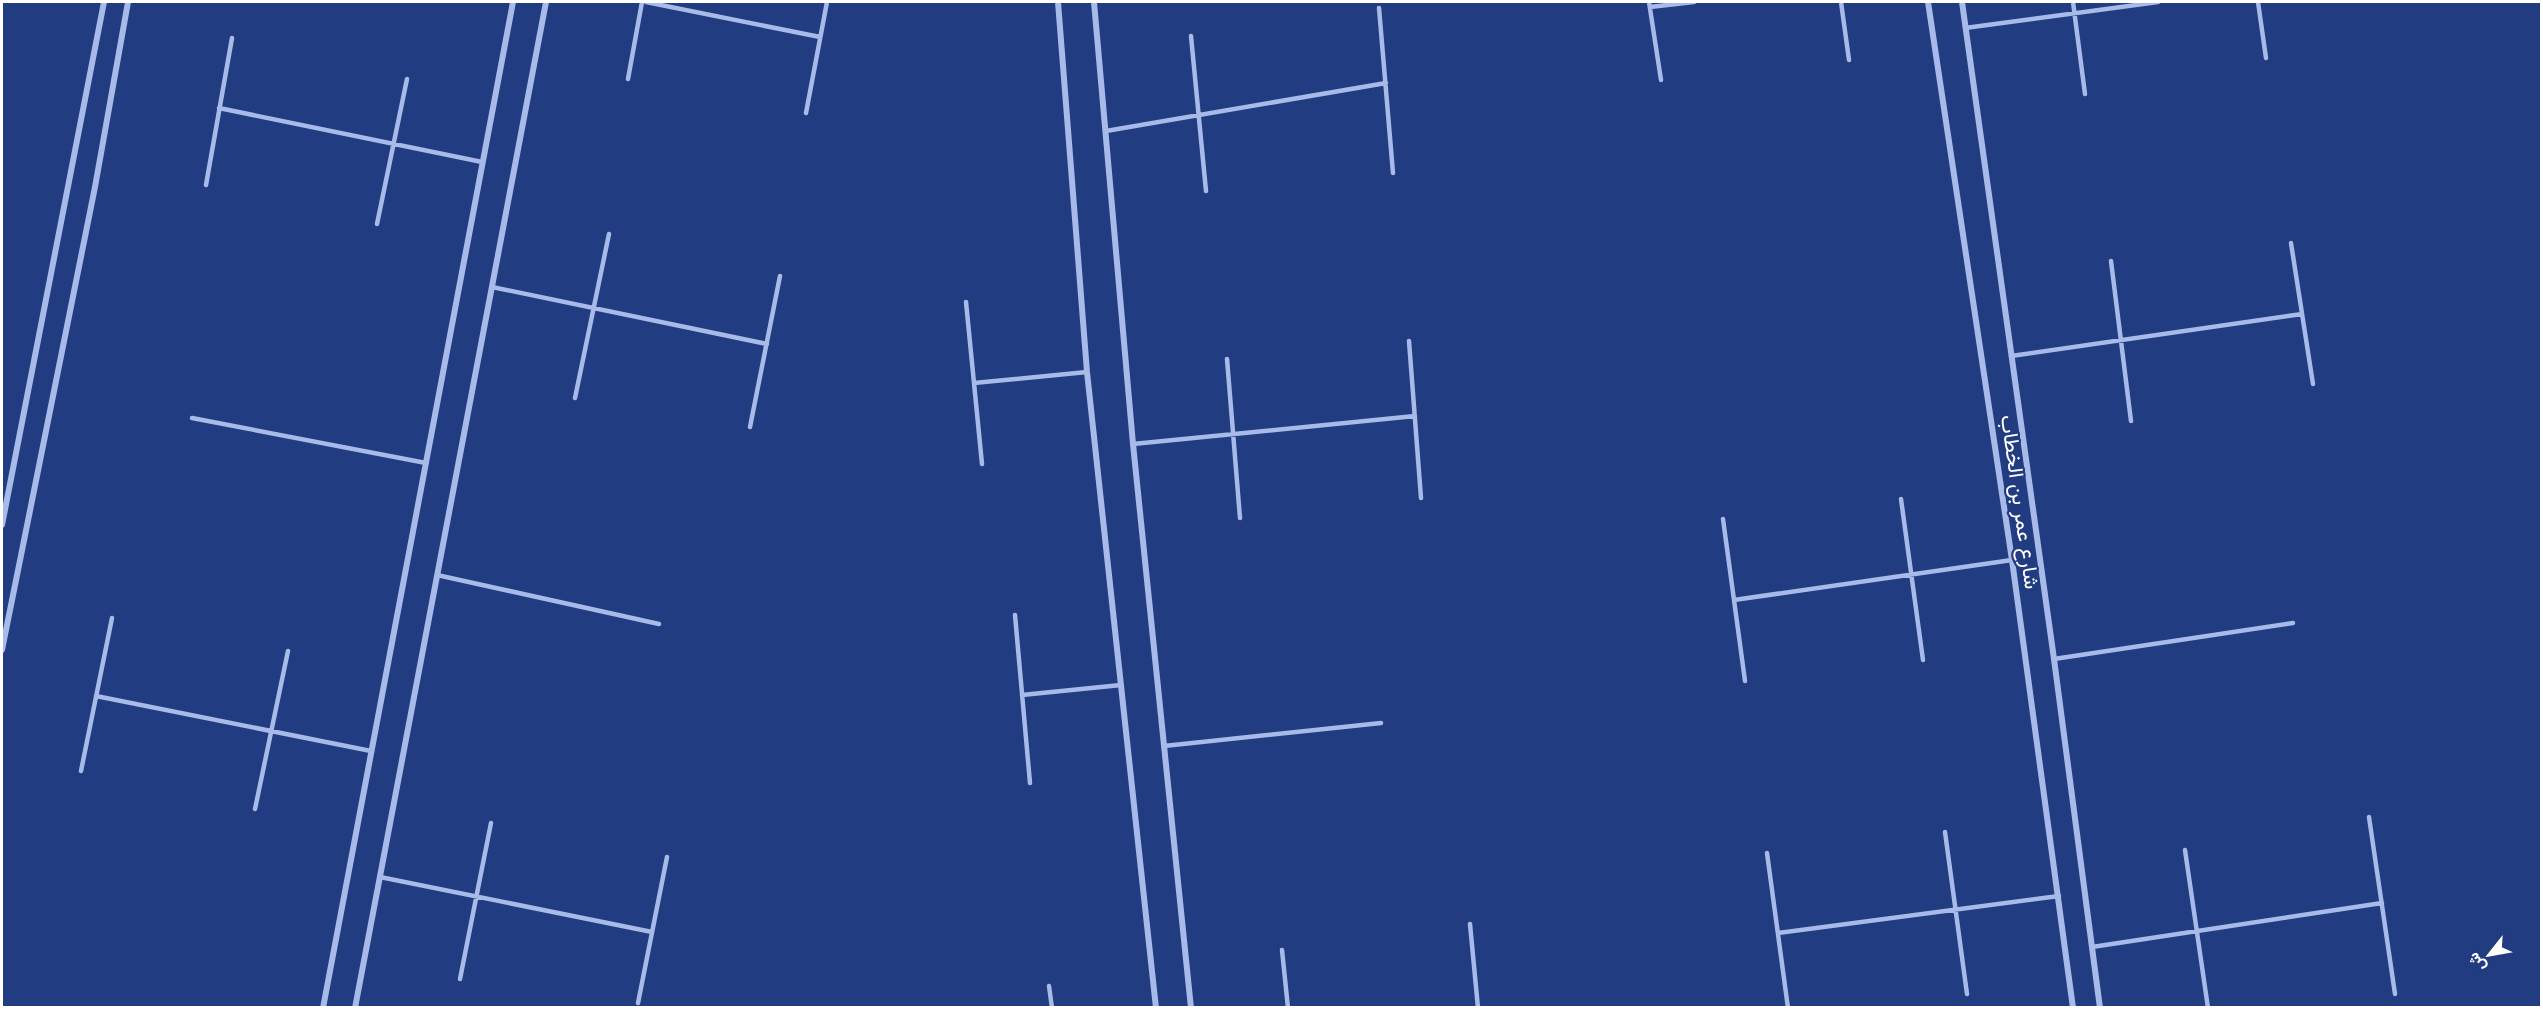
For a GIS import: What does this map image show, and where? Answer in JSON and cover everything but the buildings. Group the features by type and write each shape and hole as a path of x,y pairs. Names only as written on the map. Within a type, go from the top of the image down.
{"street":[{"path":"2,525 104,2"},
{"path":"2,650 95,187 128,2"},
{"path":"323,1008 513,2"},
{"path":"355,1008 546,2"},
{"path":"1058,2 1087,372 1156,1008"},
{"path":"1094,2 1133,444 1191,1008"},
{"name":"شارع عمر بن الخطاب","path":"1928,2 2012,560 2073,1008"},
{"name":"شارع عمر بن الخطاب","path":"1962,2 2054,658 2100,1008"}],"lane":[{"path":"628,79 644,2 820,37"},
{"path":"806,113 827,2"},
{"path":"1661,80 1649,4 1694,2"},
{"path":"1841,2 1849,60"},
{"path":"2073,2 2085,94"},
{"path":"1965,28 2158,2"},
{"path":"2258,2 2266,58"},
{"path":"1379,8 1393,173"},
{"path":"1191,36 1206,191"},
{"path":"206,185 232,38"},
{"path":"377,224 407,79"},
{"path":"1106,131 1386,83"},
{"path":"219,108 482,162"},
{"path":"575,398 609,234"},
{"path":"2291,243 2313,384"},
{"path":"2111,261 2131,421"},
{"path":"750,427 780,276"},
{"path":"492,287 767,344"},
{"path":"966,302 982,464"},
{"path":"2011,356 2302,314"},
{"path":"1409,340 1421,498"},
{"path":"1227,359 1240,518"},
{"path":"974,383 1087,372"},
{"path":"1133,444 1415,416"},
{"path":"192,418 426,463"},
{"path":"1901,499 1923,660"},
{"path":"1723,519 1745,681"},
{"path":"1734,600 2012,560"},
{"path":"437,575 659,624"},
{"path":"1015,615 1030,783"},
{"path":"81,771 112,618"},
{"path":"2054,658 2293,623"},
{"path":"255,809 288,651"},
{"path":"1022,695 1121,685"},
{"path":"96,696 372,751"},
{"path":"1164,746 1382,723"},
{"path":"2369,817 2395,994"},
{"path":"460,979 491,823"},
{"path":"1946,832 1967,994"},
{"path":"2185,850 2208,1008"},
{"path":"1767,853 1788,1008"},
{"path":"638,1003 667,856"},
{"path":"380,877 652,932"},
{"path":"1778,933 2059,896"},
{"path":"2092,947 2382,903"},
{"path":"1470,924 1478,1008"},
{"path":"1282,950 1288,1008"},
{"path":"1049,986 1052,1008"}]}
